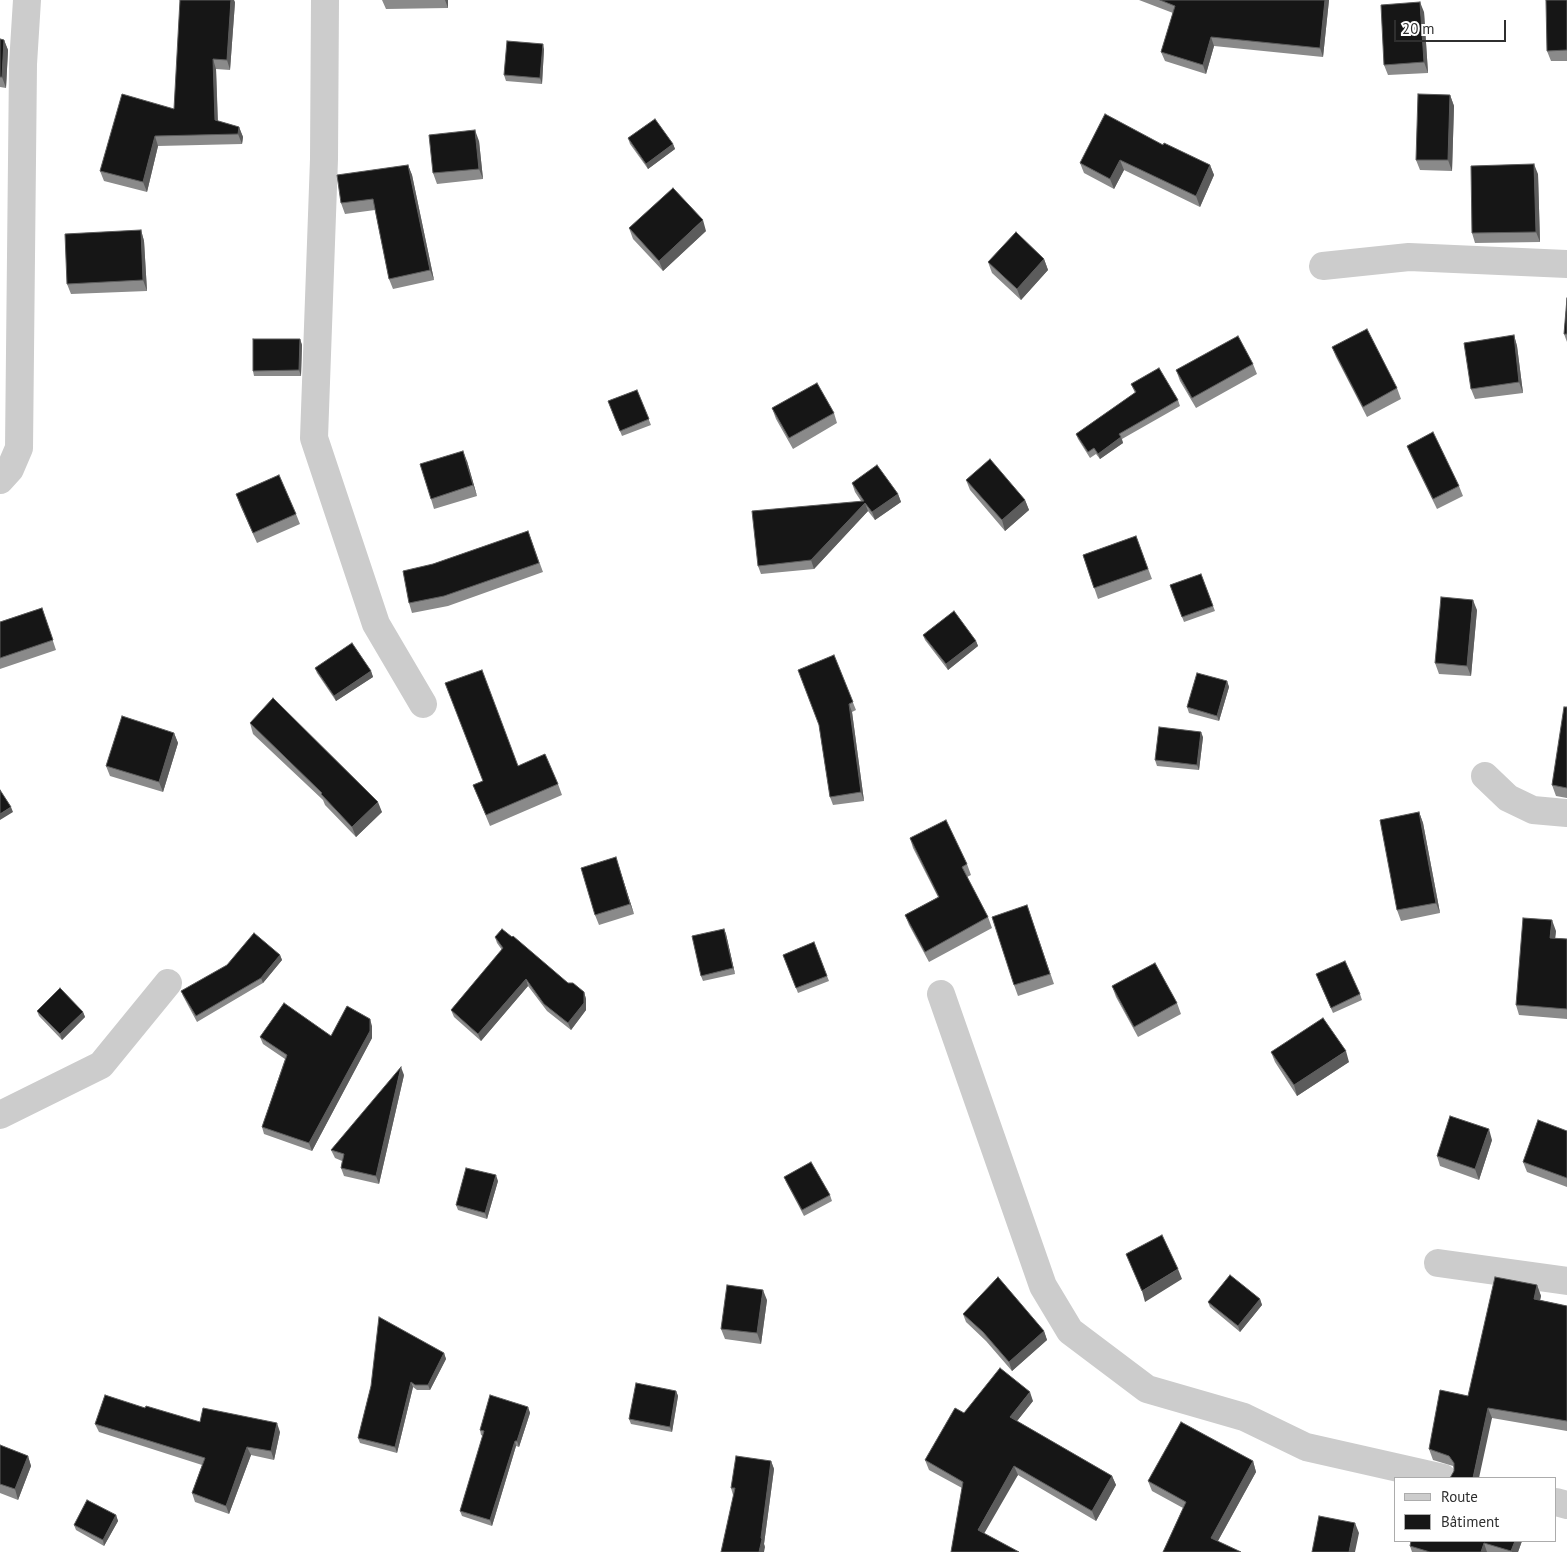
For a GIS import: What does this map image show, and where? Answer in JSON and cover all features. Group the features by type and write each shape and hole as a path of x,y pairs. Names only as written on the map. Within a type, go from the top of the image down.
{"street":[{"path":"0,480 10,469 19,448 23,64 27,0"},
{"path":"325,0 324,159 314,438 376,624 423,704"},
{"path":"1323,266 1409,257 1567,264"},
{"path":"1484,776 1508,798 1533,810 1567,813"},
{"path":"0,1115 101,1065 168,983"},
{"path":"941,994 1044,1286 1070,1331 1147,1389 1244,1417 1306,1447 1439,1477"},
{"path":"1438,1263 1567,1281"}],"building":[{"path":"180,0 231,0 227,60 213,59 215,120 239,127 238,134 155,136 143,182 100,171 122,94 174,109"},
{"path":"1160,0 1325,0 1320,48 1211,37 1203,65 1161,52 1175,6"},
{"path":"1546,0 1567,0 1567,50 1547,51"},
{"path":"1420,2 1424,62 1384,65 1381,5"},
{"path":"0,39 4,40 2,77 0,77"},
{"path":"507,41 543,44 540,78 504,75"},
{"path":"1418,94 1450,95 1448,160 1416,160"},
{"path":"1105,114 1163,145 1164,143 1210,165 1196,196 1120,160 1110,179 1080,163"},
{"path":"655,119 673,144 646,164 628,138"},
{"path":"475,130 479,169 433,173 429,135"},
{"path":"1534,164 1536,232 1472,233 1471,166"},
{"path":"408,165 430,270 389,279 373,199 341,203 337,175"},
{"path":"673,188 703,220 659,261 629,228"},
{"path":"141,230 143,280 67,284 65,234"},
{"path":"1016,232 1044,259 1017,289 988,262"},
{"path":"1567,298 1567,334 1564,334"},
{"path":"1367,329 1397,388 1363,407 1332,347"},
{"path":"1514,335 1519,382 1471,389 1464,343"},
{"path":"1238,336 1253,364 1192,398 1176,370"},
{"path":"253,339 300,339 299,370 253,371"},
{"path":"1159,368 1178,400 1119,434 1121,437 1098,454 1094,448 1088,452 1076,434 1136,392 1131,384"},
{"path":"817,383 834,413 789,438 772,408"},
{"path":"637,390 649,419 620,431 608,401"},
{"path":"1433,432 1459,486 1433,499 1407,446"},
{"path":"463,451 473,485 431,499 420,464"},
{"path":"990,459 1025,500 1002,520 966,480"},
{"path":"877,465 898,494 872,512 865,503 811,560 758,566 752,511 864,501 852,483"},
{"path":"279,475 296,514 253,533 236,494"},
{"path":"528,531 539,563 444,596 409,603 403,571 433,564"},
{"path":"1136,536 1148,569 1094,588 1083,555"},
{"path":"1201,574 1213,606 1182,617 1170,585"},
{"path":"1441,597 1473,600 1467,666 1435,663"},
{"path":"42,608 53,640 0,658 0,622"},
{"path":"954,611 976,641 946,664 923,635"},
{"path":"352,643 371,671 334,696 315,668"},
{"path":"834,655 853,702 849,704 861,792 830,797 819,725 798,670"},
{"path":"482,670 518,766 545,754 558,784 486,815 473,785 483,781 445,683"},
{"path":"1197,673 1227,681 1217,716 1187,707"},
{"path":"273,698 378,802 352,827 322,793 250,723"},
{"path":"1564,707 1567,707 1567,788 1552,785"},
{"path":"122,716 174,733 159,782 106,766"},
{"path":"1159,727 1201,732 1197,765 1155,760"},
{"path":"0,790 11,807 0,814"},
{"path":"1419,812 1436,903 1397,910 1380,820"},
{"path":"946,820 967,864 962,867 988,917 925,952 905,915 939,897 910,838"},
{"path":"616,857 630,904 595,915 581,868"},
{"path":"1027,905 1050,974 1014,985 992,917"},
{"path":"1523,918 1552,920 1550,938 1567,939 1567,1009 1516,1005"},
{"path":"502,929 513,936 568,983 573,983 584,992 584,1003 568,1023 544,1004 526,979 478,1034 451,1010 503,948 495,937"},
{"path":"724,929 733,968 701,976 692,936"},
{"path":"254,933 280,955 261,978 196,1016 181,991 227,965"},
{"path":"814,942 827,976 796,988 783,955"},
{"path":"1345,961 1360,994 1331,1008 1316,974"},
{"path":"1155,963 1177,1003 1134,1027 1112,986"},
{"path":"60,988 83,1012 60,1034 37,1011"},
{"path":"284,1003 331,1036 347,1006 370,1019 370,1031 309,1143 262,1127 287,1055 260,1037"},
{"path":"1323,1018 1346,1051 1294,1085 1271,1052"},
{"path":"401,1067 376,1176 341,1168 344,1154 331,1150"},
{"path":"1450,1116 1489,1129 1475,1169 1437,1156"},
{"path":"1538,1120 1567,1131 1567,1178 1523,1162"},
{"path":"811,1162 830,1195 802,1210 784,1177"},
{"path":"466,1168 496,1175 485,1213 456,1205"},
{"path":"1162,1235 1178,1269 1142,1291 1126,1254"},
{"path":"1230,1275 1260,1299 1238,1326 1208,1302"},
{"path":"998,1277 1044,1331 1009,1362 983,1332 963,1314"},
{"path":"1495,1277 1537,1285 1534,1299 1567,1306 1567,1421 1488,1408 1473,1477 1451,1477 1454,1471 1454,1463 1449,1456 1429,1449 1440,1390 1468,1396"},
{"path":"727,1285 763,1290 757,1333 721,1329"},
{"path":"379,1317 444,1353 428,1385 415,1385 411,1382 395,1447 358,1438 371,1386"},
{"path":"1000,1368 1030,1392 1010,1417 1112,1476 1092,1511 1014,1466 978,1530 1019,1552 951,1552 963,1482 925,1460 955,1408 964,1413"},
{"path":"636,1383 676,1391 670,1427 629,1419"},
{"path":"105,1395 145,1408 146,1406 200,1422 203,1408 277,1423 271,1451 247,1447 226,1506 192,1493 205,1458 95,1424"},
{"path":"490,1395 528,1407 490,1520 460,1511 484,1431 480,1430"},
{"path":"1181,1422 1253,1461 1211,1538 1241,1552 1163,1552 1186,1502 1148,1481"},
{"path":"0,1445 28,1456 15,1489 0,1484"},
{"path":"736,1456 771,1461 759,1552 721,1552 735,1488 731,1488"},
{"path":"87,1500 116,1515 103,1540 74,1525"},
{"path":"1319,1516 1355,1523 1349,1552 1312,1552"},
{"path":"1411,1542 1515,1542 1511,1551 1484,1543 1481,1552 1430,1552 1410,1546"}]}
